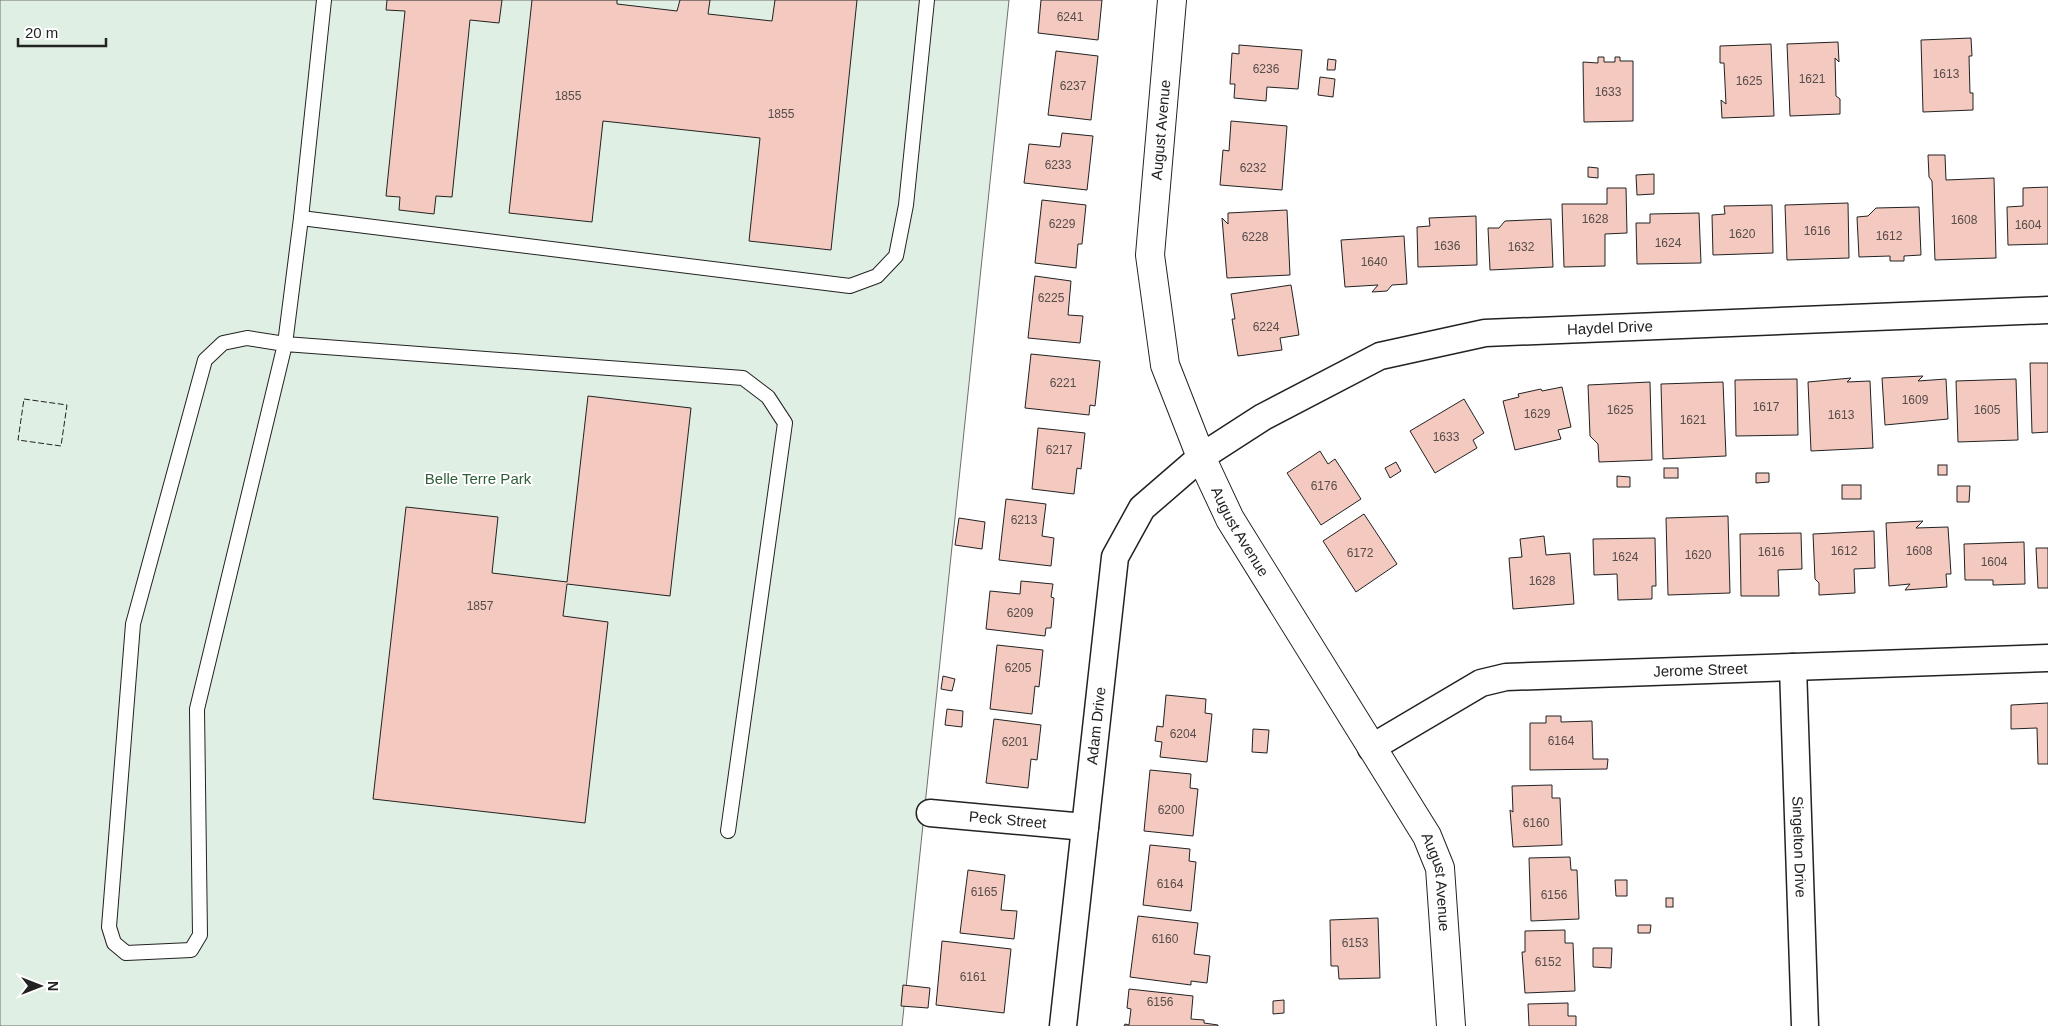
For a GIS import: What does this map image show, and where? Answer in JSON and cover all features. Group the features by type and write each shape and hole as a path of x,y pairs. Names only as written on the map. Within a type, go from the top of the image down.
{"street":[{"name":"August Avenue","path":"1172,0 1150,255 1165,365 1201,457 1230,519 1427,836 1440,868 1451,1026"},
{"name":"Haydel Drive","path":"1201,457 1263,417 1380,356 1485,332 2048,310"},
{"name":"Adam Drive","path":"1063,1026 1115,557 1142,508 1201,457"},
{"name":"Jerome Street","path":"1371,748 1481,683 1506,677 2048,658"},
{"name":"Singelton Drive","path":"1793,667 1804,1026"},
{"name":"Peck Street","path":"930,814 1086,827"}],"lane":[{"path":"324,0 301,218 285,344 197,709 200,935 191,950 126,953 114,943 109,927 133,624 205,360 222,343 248,338 285,344 743,378 768,397 785,423 728,831"},
{"path":"301,218 850,286 877,276 896,256 906,205 927,0"}],"green space":[{"name":"Belle Terre Park","path":"0,0 1009,0 902,1026 0,1026"}],"building":[{"path":"387,0 502,0 499,23 470,20 452,197 436,196 434,214 399,210 400,197 386,196 405,11 386,10"},
{"path":"532,0 617,0 617,4 677,11 680,0 710,0 708,14 772,21 775,0 857,0 831,250 749,241 760,138 603,121 592,222 509,213"},
{"path":"1041,0 1102,0 1098,40 1038,33"},
{"path":"1971,38 1972,56 1969,56 1970,93 1973,93 1973,110 1923,112 1921,40"},
{"path":"1838,42 1839,62 1835,58 1836,96 1840,99 1840,114 1790,116 1787,44"},
{"path":"1771,44 1774,116 1722,118 1721,100 1726,104 1724,63 1720,63 1720,46"},
{"path":"1239,45 1302,50 1298,89 1267,87 1266,101 1234,98 1235,84 1230,84 1232,53 1239,54"},
{"path":"1056,51 1098,56 1091,120 1048,115"},
{"path":"1598,57 1604,57 1604,62 1615,62 1615,57 1620,57 1620,61 1633,61 1633,121 1584,122 1583,62 1598,63"},
{"path":"1328,59 1336,60 1335,70 1327,70"},
{"path":"1320,77 1335,79 1333,97 1318,95"},
{"path":"1231,121 1287,126 1282,190 1220,185 1223,150 1229,151"},
{"path":"1062,133 1093,136 1087,190 1024,183 1029,144 1060,147"},
{"path":"1928,155 1945,155 1946,180 1994,178 1996,258 1935,260 1932,181 1929,177"},
{"path":"1588,167 1598,168 1598,178 1588,177"},
{"path":"1654,174 1654,194 1637,195 1636,175"},
{"path":"2048,187 2048,244 2008,245 2007,207 2023,206 2023,188"},
{"path":"1607,188 1626,188 1627,233 1605,234 1605,266 1564,267 1562,204 1607,204"},
{"path":"1042,200 1086,205 1082,244 1078,244 1076,268 1035,263"},
{"path":"1848,203 1849,258 1787,260 1785,205"},
{"path":"1772,205 1773,253 1713,255 1712,215 1725,214 1724,206"},
{"path":"1919,207 1921,255 1904,256 1904,261 1890,261 1890,256 1859,257 1857,217 1868,216 1876,208"},
{"path":"1287,210 1290,275 1227,278 1222,218 1228,224 1228,213"},
{"path":"1699,213 1701,263 1637,264 1636,223 1650,223 1650,214"},
{"path":"1476,216 1477,265 1418,267 1417,227 1430,226 1429,218"},
{"path":"1551,219 1553,267 1490,270 1488,228 1499,228 1505,221"},
{"path":"1404,236 1407,284 1392,285 1387,291 1372,292 1378,285 1345,287 1341,240"},
{"path":"1035,276 1071,281 1068,315 1083,316 1080,343 1028,338"},
{"path":"1291,285 1299,335 1280,338 1282,350 1238,356 1232,319 1235,319 1231,294"},
{"path":"1031,354 1100,361 1095,406 1090,405 1089,415 1025,408"},
{"path":"2030,363 2048,363 2048,432 2032,433"},
{"path":"1923,376 1918,381 1946,379 1948,419 1885,425 1882,378"},
{"path":"1851,378 1847,382 1870,381 1873,448 1811,451 1808,382"},
{"path":"1797,379 1798,435 1736,436 1735,380"},
{"path":"2016,379 2018,440 1958,442 1956,381"},
{"path":"1650,382 1652,460 1599,462 1598,444 1590,436 1588,385"},
{"path":"1723,382 1726,456 1663,459 1661,384"},
{"path":"1562,387 1571,427 1558,430 1561,439 1515,450 1503,401 1519,397 1518,394"},
{"path":"588,396 691,408 670,596 567,584 563,616 608,622 585,823 373,799 406,507 498,517 492,573 567,582"},
{"path":"1464,399 1484,433 1473,440 1477,448 1435,473 1410,431"},
{"path":"1038,428 1085,433 1081,469 1077,468 1074,494 1032,489"},
{"path":"1320,451 1328,464 1335,459 1361,499 1321,525 1287,473"},
{"path":"1396,462 1401,471 1390,478 1385,468"},
{"path":"1938,465 1947,465 1947,475 1938,475"},
{"path":"1664,468 1678,468 1678,478 1664,478"},
{"path":"1756,473 1769,473 1769,482 1756,483"},
{"path":"1617,476 1630,477 1630,487 1617,487"},
{"path":"1842,485 1861,485 1861,499 1842,499"},
{"path":"1957,486 1970,486 1969,502 1957,502"},
{"path":"1006,499 1046,504 1042,536 1054,538 1051,566 999,560"},
{"path":"1364,514 1397,564 1356,592 1323,541"},
{"path":"1728,516 1730,593 1668,595 1666,518"},
{"path":"959,518 985,522 982,549 955,545"},
{"path":"1923,521 1916,528 1948,527 1951,574 1946,574 1947,587 1905,590 1910,584 1889,586 1886,523"},
{"path":"1874,531 1875,568 1854,569 1855,593 1819,595 1819,583 1815,579 1813,534"},
{"path":"1801,533 1802,569 1778,570 1779,596 1741,596 1740,534"},
{"path":"1544,536 1546,555 1570,553 1574,604 1513,609 1509,558 1522,557 1520,539"},
{"path":"1655,538 1656,586 1652,586 1652,599 1618,600 1617,574 1594,575 1593,539"},
{"path":"2024,542 2025,584 1993,585 1993,580 1965,580 1964,544"},
{"path":"2036,548 2048,548 2048,588 2038,588"},
{"path":"1021,581 1053,584 1051,597 1054,598 1051,628 1046,628 1045,636 986,629 990,591 1020,594"},
{"path":"997,645 1043,650 1039,687 1035,686 1032,714 990,709"},
{"path":"943,676 955,679 952,691 941,689"},
{"path":"1166,695 1206,699 1205,713 1212,714 1207,762 1160,757 1162,742 1155,741 1157,726 1163,727"},
{"path":"2048,703 2048,764 2038,764 2037,728 2011,729 2011,705"},
{"path":"947,709 963,711 962,727 945,725"},
{"path":"1546,716 1561,716 1561,722 1592,721 1593,759 1608,759 1607,769 1530,770 1530,723 1546,723"},
{"path":"994,719 1041,725 1037,760 1031,759 1028,788 986,783"},
{"path":"1253,729 1269,730 1267,753 1252,752"},
{"path":"1150,770 1191,774 1190,788 1198,789 1193,836 1144,831"},
{"path":"1552,785 1552,798 1560,798 1562,845 1513,847 1510,810 1513,812 1512,786"},
{"path":"1150,845 1190,849 1189,861 1196,862 1191,911 1143,905"},
{"path":"1570,857 1571,870 1577,870 1579,919 1531,921 1529,858"},
{"path":"968,870 1005,875 1001,910 1017,911 1014,939 960,933"},
{"path":"1615,880 1627,880 1627,896 1616,896"},
{"path":"1666,898 1673,898 1673,907 1666,907"},
{"path":"1138,916 1198,923 1194,954 1210,956 1207,983 1191,981 1191,985 1130,977"},
{"path":"1378,918 1380,978 1339,979 1338,966 1331,966 1330,920"},
{"path":"1638,925 1651,925 1650,933 1638,933"},
{"path":"1565,930 1565,943 1573,943 1575,991 1525,993 1522,952 1525,952 1525,931"},
{"path":"942,941 1011,949 1004,1013 936,1005"},
{"path":"1593,948 1612,948 1611,968 1593,967"},
{"path":"903,985 930,988 928,1008 901,1006"},
{"path":"1129,989 1193,996 1191,1019 1204,1020 1204,1023 1218,1026 1124,1026 1125,1024 1129,1025 1131,1009 1127,1008"},
{"path":"1284,1000 1284,1013 1273,1014 1273,1001"},
{"path":"1568,1003 1568,1016 1576,1016 1576,1026 1529,1026 1528,1004"}],"fence":[{"path":"24,399 67,405 61,446 18,440 24,399"}]}
